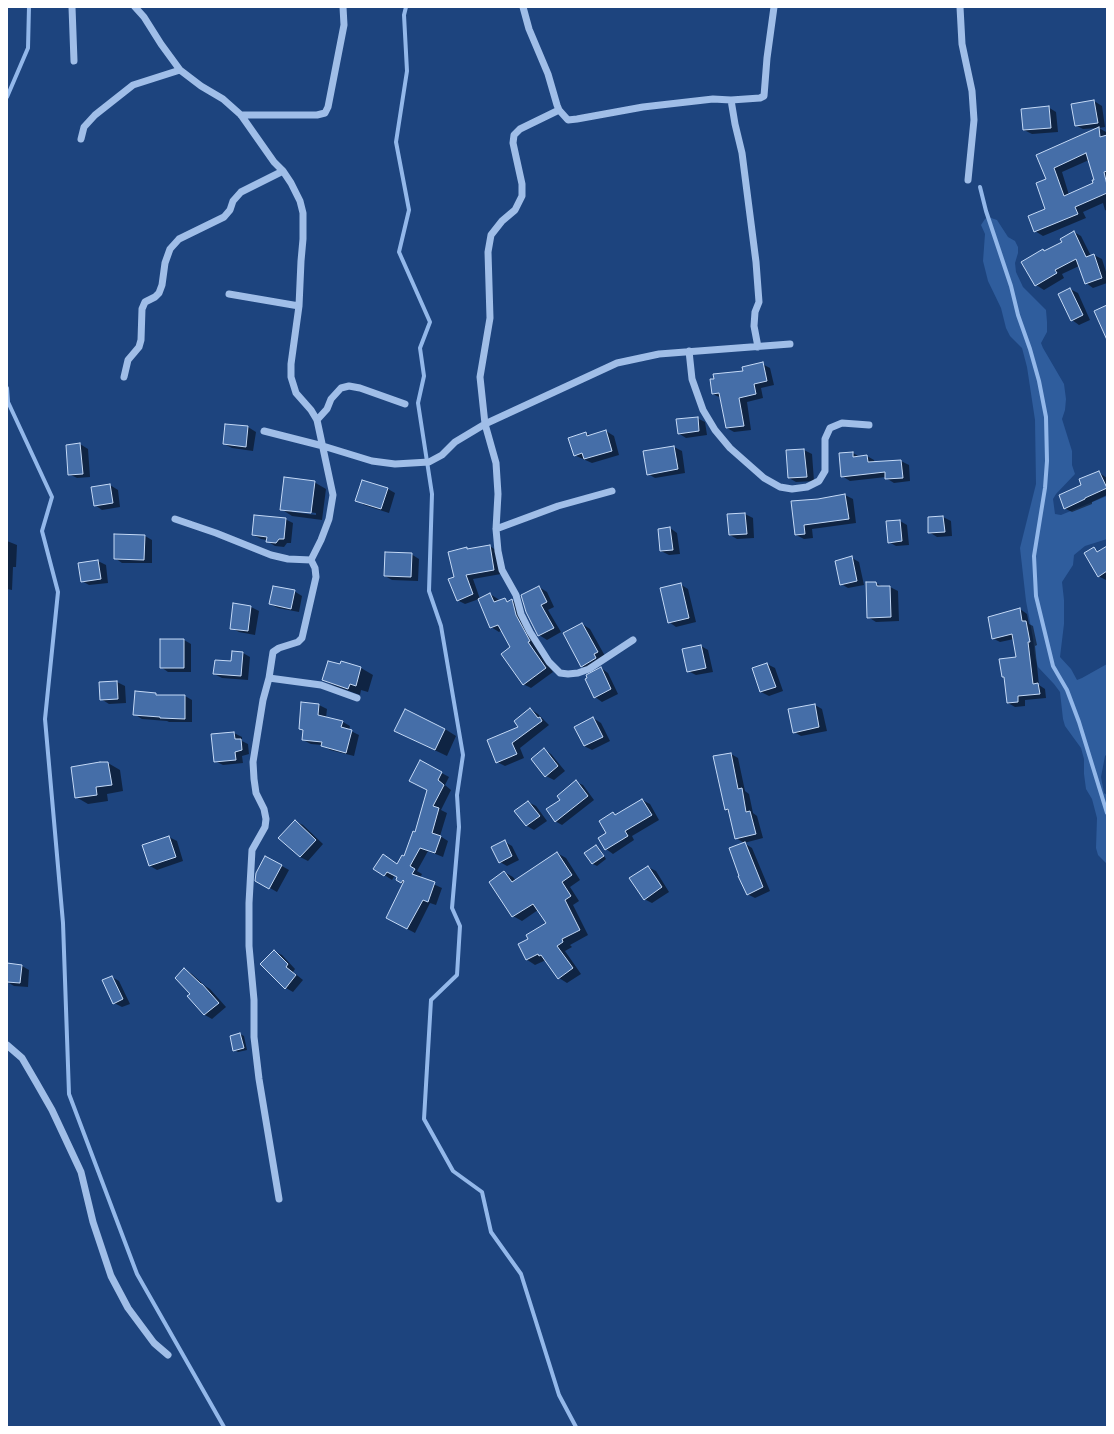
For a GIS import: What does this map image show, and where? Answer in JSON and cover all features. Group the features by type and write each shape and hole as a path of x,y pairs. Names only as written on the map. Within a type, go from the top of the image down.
{"street":[{"path":"72,7 74,61"},
{"path":"135,7 144,17 180,70 200,86 223,99 241,115 296,191 303,213 303,239 299,306 291,364 291,377 296,393 311,410 317,420 333,495 329,519 311,560"},
{"path":"241,115 317,115 325,113 328,107 344,25 343,7"},
{"path":"523,7 529,29 548,74 559,110 568,120 651,106 713,99 731,100 760,98 764,96 767,58 774,7"},
{"path":"960,7 962,44 972,92 974,120 968,180"},
{"path":"81,139 84,127 95,115 133,85 180,70"},
{"path":"731,100 742,153 756,262 759,302 755,312 754,326 758,347"},
{"path":"559,110 520,130 514,135 513,143 522,184 522,196 515,210 502,221 491,235 488,252 490,318 480,377 485,424 496,463 498,494 496,529 502,570 516,595 521,614 539,648 549,662 560,673 578,673 589,669 634,640"},
{"path":"124,377 128,360 139,347 141,340 142,309 145,302 156,297 159,293 162,286 165,263 170,249 179,239 224,217 230,210 233,201 241,192 283,171"},
{"path":"229,294 299,306"},
{"path":"264,431 323,446 372,461 395,464 429,462 442,455 455,442 485,424 617,363 659,354 790,344"},
{"path":"689,352 692,379 703,410 715,430 730,448 764,478 780,487 792,489 807,487 819,481 825,471 825,439 830,428 842,423 869,424"},
{"path":"317,420 327,409 330,399 341,388 349,386 360,388 405,404"},
{"path":"496,529 558,506 612,491"},
{"path":"175,519 216,532 271,555 288,559 311,560"},
{"path":"279,1199 254,1037 254,1000 249,946 252,850 265,827 266,819 264,809 256,793 253,762 263,700 269,678 273,652 279,648 298,642 302,638 316,576 316,568 311,560"},
{"path":"269,678 321,685 356,698"},
{"path":"7,1045 22,1058 36,1082 52,1110 81,1172 93,1222 111,1276 128,1308 154,1343 168,1355"}],"shaded area":[{"path":"988,217 997,220 1008,237 1015,241 1018,247 1015,263 1016,272 1023,287 1046,310 1047,332 1041,343 1064,384 1066,399 1062,419 1072,451 1072,465 1075,474 1053,499 1055,514 1061,515 1107,496 1107,539 1085,546 1074,555 1073,565 1062,582 1064,624 1060,657 1071,669 1077,680 1107,664 1107,754 1105,756 1101,777 1104,793 1107,795 1107,864 1098,855 1096,848 1097,818 1092,799 1086,789 1084,759 1081,748 1065,726 1060,692 1038,667 1035,657 1026,601 1020,548 1036,484 1035,420 1027,367 1022,348 1010,336 1006,328 1001,308 988,281 983,261 985,234 981,225"}],"building":[{"path":"1094,100 1098,123 1075,126 1071,104"},
{"path":"1049,106 1051,128 1023,130 1021,109"},
{"path":"1099,127 1100,137 1107,135 1107,171 1104,172 1107,193 1075,207 1078,214 1034,232 1028,216 1045,209 1036,183 1046,179 1036,155","holes":["1086,153 1094,180 1092,180 1093,183 1064,196 1054,168"]},
{"path":"1074,231 1086,257 1094,254 1102,278 1085,284 1076,259 1055,270 1057,273 1035,286 1021,262 1043,249 1044,251 1062,242 1060,239"},
{"path":"1070,288 1083,315 1071,321 1058,294"},
{"path":"1107,305 1107,340 1094,311"},
{"path":"763,362 767,381 754,384 756,394 739,398 744,426 726,428 719,393 712,394 710,379 714,379 713,374 743,371 742,367"},
{"path":"698,417 699,431 678,434 676,419"},
{"path":"225,424 248,426 246,447 223,444"},
{"path":"606,430 612,451 584,459 582,453 574,456 568,438 586,432 587,436"},
{"path":"80,443 83,474 68,475 66,445"},
{"path":"674,446 678,469 647,475 643,451"},
{"path":"804,449 807,477 788,478 786,450"},
{"path":"853,452 853,457 867,455 868,462 901,460 903,478 885,479 885,472 841,477 839,453"},
{"path":"1099,471 1107,488 1064,509 1059,495 1081,485 1079,479"},
{"path":"284,477 315,481 311,513 280,510"},
{"path":"362,480 388,488 381,509 355,501"},
{"path":"110,484 113,503 94,506 91,487"},
{"path":"845,494 849,519 804,525 805,534 795,535 791,501 818,499"},
{"path":"745,513 747,534 729,535 727,514"},
{"path":"254,515 286,518 284,539 279,539 276,543 266,542 267,537 252,535"},
{"path":"943,516 945,532 928,533 928,517"},
{"path":"900,520 902,541 888,543 886,521"},
{"path":"670,527 673,550 660,551 658,529"},
{"path":"114,534 145,535 144,560 114,559"},
{"path":"490,545 494,570 466,575 473,594 457,601 448,579 454,577 448,552 467,547 467,549"},
{"path":"1107,546 1107,571 1098,577 1084,553 1094,547 1097,552"},
{"path":"385,552 412,553 411,577 384,576"},
{"path":"852,556 857,581 840,585 835,561"},
{"path":"98,560 101,579 81,582 78,563"},
{"path":"866,582 876,582 877,586 890,586 891,617 867,618"},
{"path":"681,583 689,618 668,623 660,588"},
{"path":"273,586 295,590 291,609 269,604"},
{"path":"539,586 547,602 541,605 554,628 538,636 526,612 521,595"},
{"path":"490,593 494,602 505,598 507,602 512,599 516,615 530,641 528,642 546,668 523,685 501,654 510,647 498,625 490,628 478,599"},
{"path":"233,603 251,606 248,631 230,629"},
{"path":"1020,608 1022,621 1026,621 1030,642 1028,642 1033,684 1038,683 1040,694 1018,696 1018,702 1007,703 1004,677 1002,677 999,659 1016,657 1012,634 992,639 988,617"},
{"path":"582,623 598,652 594,654 596,658 581,667 563,633"},
{"path":"160,639 184,639 184,668 160,668"},
{"path":"701,645 706,668 687,672 682,649"},
{"path":"232,651 243,652 241,676 213,674 215,660 231,661"},
{"path":"328,661 340,664 341,661 361,667 356,686 350,684 348,689 322,680"},
{"path":"767,663 776,687 760,692 752,668"},
{"path":"601,667 611,689 594,698 585,679 587,678 586,675"},
{"path":"117,681 118,699 100,700 99,682"},
{"path":"135,691 156,693 156,695 185,695 185,719 133,715"},
{"path":"301,702 319,704 318,715 343,721 341,727 352,730 346,753 321,746 322,742 302,740 303,730 299,729"},
{"path":"815,704 819,727 793,733 788,709"},
{"path":"530,708 538,718 540,717 542,721 512,743 517,754 496,763 487,740 518,727 514,721"},
{"path":"405,709 445,729 435,750 394,731"},
{"path":"593,717 603,737 584,746 574,727"},
{"path":"234,732 235,739 241,739 242,750 235,752 236,760 214,762 211,734"},
{"path":"544,748 558,766 545,777 531,759"},
{"path":"731,753 738,789 742,788 746,812 750,811 756,834 735,839 728,809 725,810 713,756"},
{"path":"420,760 442,772 438,780 444,785 433,806 439,808 432,833 441,836 435,853 420,848 410,866 415,869 412,874 435,882 428,902 423,900 407,929 386,918 404,881 403,880 401,883 396,880 397,877 387,872 384,876 373,869 383,854 397,864 402,855 404,856 413,831 415,832 427,790 409,781"},
{"path":"108,762 112,785 96,787 97,795 75,798 71,767"},
{"path":"576,780 588,796 555,822 546,809 560,800 557,796"},
{"path":"642,799 652,815 625,831 628,836 605,850 598,838 606,833 599,821 613,812 615,815"},
{"path":"528,801 540,816 526,826 514,811"},
{"path":"295,820 316,840 300,857 278,838"},
{"path":"169,836 176,857 149,866 142,845"},
{"path":"505,840 512,856 499,863 491,847"},
{"path":"745,842 763,887 747,895 738,876 729,848"},
{"path":"596,845 604,856 592,864 584,853"},
{"path":"557,852 572,875 562,882 571,896 565,900 580,930 562,939 563,942 557,946 573,968 558,979 541,955 539,956 538,954 526,960 518,944 528,939 526,935 546,923 533,904 512,917 489,882 504,871 512,882"},
{"path":"265,856 282,865 269,889 255,881 256,873"},
{"path":"648,866 662,887 644,900 629,878"},
{"path":"274,950 288,964 286,967 296,975 285,989 260,964"},
{"path":"7,963 22,965 20,983 7,982"},
{"path":"184,968 202,984 219,1003 204,1015 187,996 190,994 175,978"},
{"path":"112,976 123,999 113,1004 102,980"},
{"path":"240,1033 244,1048 233,1051 230,1036"}],"waterway":[{"path":"7,97 28,48 29,7"},
{"path":"406,7 404,15 407,71 396,142 409,210 399,252 430,322 420,348 424,376 418,403 432,494 429,591 441,626 463,755 457,795 459,827 452,908 460,926 457,975 431,1000 424,1119 453,1171 482,1192 491,1232 521,1274 559,1395 576,1427"},
{"path":"980,187 986,211 1011,286 1018,315 1030,349 1039,381 1046,417 1047,461 1045,488 1034,556 1036,596 1053,666 1067,690 1079,722 1107,813"},
{"path":"7,388 8,402 52,497 42,531 58,592 45,719 63,923 69,1094 137,1274 224,1427"}]}
